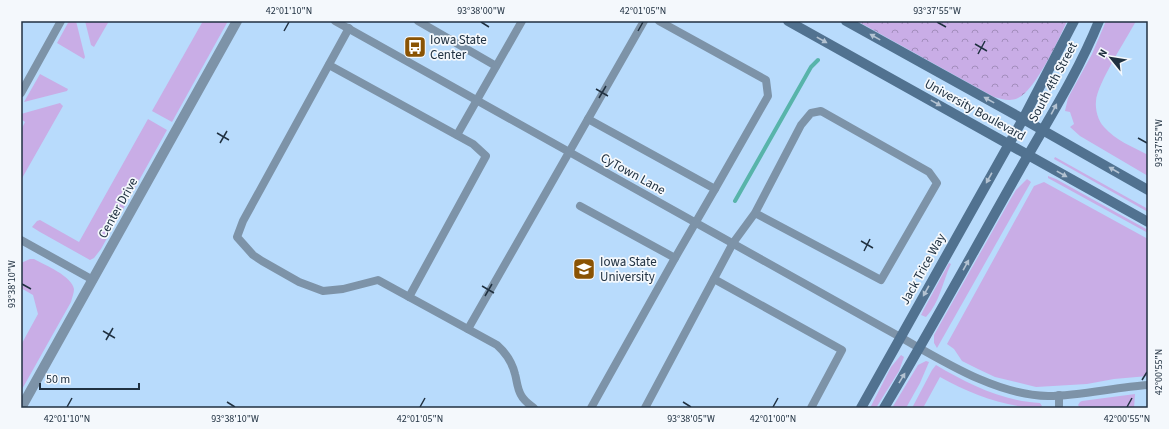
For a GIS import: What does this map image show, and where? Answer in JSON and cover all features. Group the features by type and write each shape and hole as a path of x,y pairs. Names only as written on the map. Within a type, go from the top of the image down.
{"main road":[{"name":"University Boulevard","path":"788,21 1148,222"},
{"name":"University Boulevard","path":"846,21 1148,190"},
{"name":"South 4th Street","path":"1008,144 1023,119 1074,21"},
{"name":"South 4th Street","path":"1028,155 1079,63 1099,21"},
{"name":"Jack Trice Way","path":"861,408 1008,144"},
{"path":"884,408 920,348 1028,155"}],"street":[{"name":"Center Drive","path":"21,408 237,21"}],"lane":[{"path":"21,93 61,21"},
{"name":"CyTown Lane","path":"335,21 969,374 996,386 1047,396 1148,385"},
{"path":"418,21 496,66"},
{"path":"457,135 522,21"},
{"path":"468,329 644,21"},
{"path":"591,408 768,96 766,80 659,21"},
{"path":"349,28 243,221 237,237 253,255 299,282 323,291 343,289 378,280 497,345 504,351 511,362 515,375 516,386 521,396 534,408"},
{"path":"329,65 473,144 486,156 409,297"},
{"path":"645,408 733,243 755,213 801,125 811,113 821,111 928,172 937,183 881,280 755,213"},
{"path":"588,119 715,189"},
{"path":"580,206 675,258"},
{"path":"21,240 92,280"},
{"path":"714,279 842,350 811,408"},
{"path":"1059,395 1060,408"}],"green space":[{"path":"69,21 76,21 85,57 84,59 57,43"},
{"path":"85,21 109,21 94,47 91,45"},
{"path":"203,21 228,21 172,122 152,111"},
{"path":"857,21 1067,21 1046,64 1032,86 1018,98 1009,100 994,97"},
{"path":"1106,21 1136,21 1101,84 1096,101 1097,115 1100,122 1113,136 1148,155 1148,176 1080,136 1070,127 1074,124 1070,112 1065,111 1068,98 1092,54"},
{"path":"40,74 68,89 67,91 24,102"},
{"path":"60,103 63,106 21,180 21,130 25,122 21,119 21,114"},
{"path":"148,119 167,130 101,249 94,258 90,260 32,227 37,221 40,220 79,242"},
{"path":"1055,157 1148,209 1148,212 1054,159"},
{"path":"1048,176 1148,230 1148,233 1048,178"},
{"path":"1027,179 1031,182 937,348 934,343 934,335 1010,200 1016,190"},
{"path":"1044,182 1148,239 1148,376 1114,379 1087,384 1036,387 995,377 978,369 962,361 954,349 947,344 1034,186"},
{"path":"34,259 63,275 72,284 74,291 71,302 21,391 21,345 38,314 33,295 21,288 21,263"},
{"path":"949,263 951,264 935,305 926,317 921,315 924,309"},
{"path":"901,355 904,357 899,371 876,408 870,408 891,367"},
{"path":"926,361 929,362 920,383 906,408 892,408 918,365"},
{"path":"936,365 973,385 1012,399 1040,403 1042,406 1039,408 1026,407 1000,402 964,389 940,377 923,408 912,408"},
{"path":"1135,394 1134,408 1080,408 1078,405 1082,401"}],"waterway":[{"path":"735,201 811,67 818,60"}],"place":[{"name":"Iowa State Center","path":"415,47"},
{"name":"Iowa State University","path":"584,269"}]}
